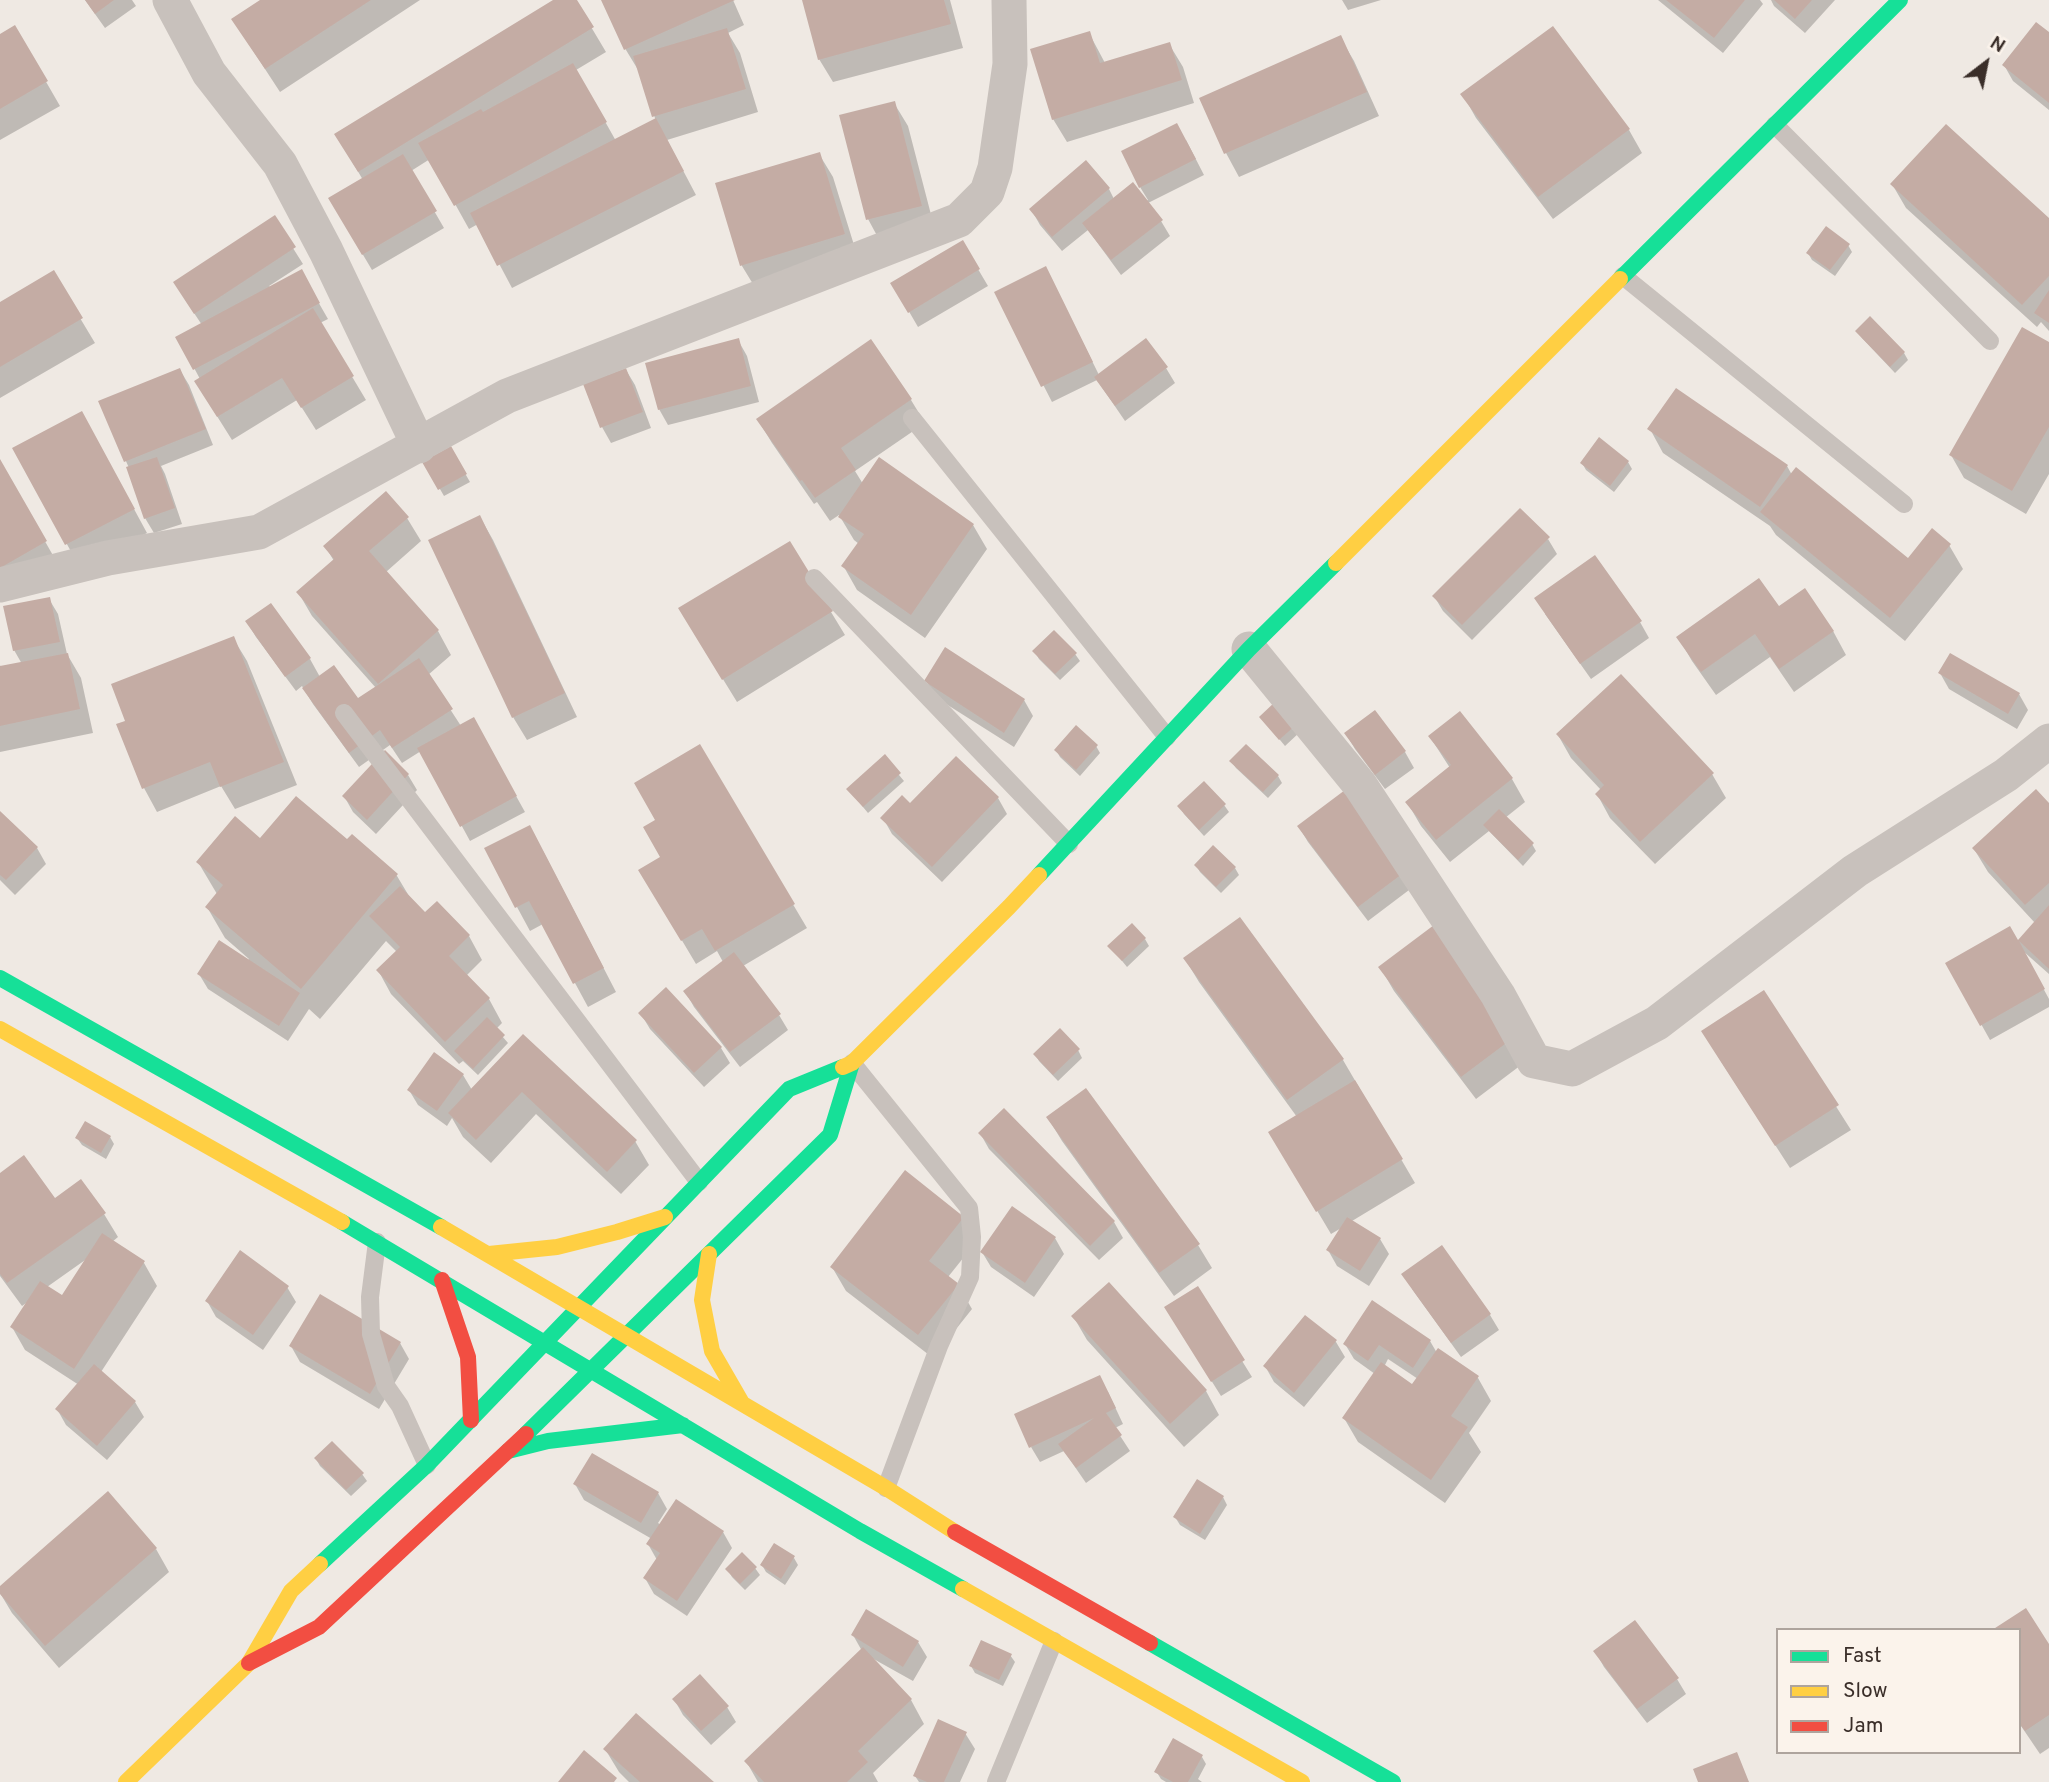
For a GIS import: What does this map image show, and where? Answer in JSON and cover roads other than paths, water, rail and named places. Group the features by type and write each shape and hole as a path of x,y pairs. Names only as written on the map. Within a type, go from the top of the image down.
{"main road":[{"path":"126,1782 249,1663 291,1591 427,1465 789,1089 852,1063 1009,907 1249,649 1900,0"},
{"path":"0,978 489,1254 886,1488 956,1533 1393,1782"},
{"path":"0,1030 377,1242 860,1531 1302,1782"},
{"path":"249,1663 319,1627 628,1336 830,1135 852,1063"},
{"path":"489,1254 557,1247 665,1217"},
{"path":"709,1254 702,1300 712,1351 743,1404"},
{"path":"442,1280 468,1357 471,1420"},
{"path":"508,1451 548,1441 683,1425"}],"street":[{"path":"170,0 209,73 280,164 326,251 419,446"},
{"path":"0,584 108,558 259,532 507,396 959,220 987,192 995,168 1010,64 1009,0"},
{"path":"1249,649 1360,785 1498,995 1534,1062 1572,1069 1657,1023 1855,871 2006,775 2049,741"}],"lane":[{"path":"1775,125 1990,341"},
{"path":"1623,276 1904,504"},
{"path":"912,418 1167,737"},
{"path":"814,578 1069,844"},
{"path":"344,713 699,1182"},
{"path":"852,1063 969,1208 972,1237 970,1277 939,1346 886,1488"},
{"path":"377,1242 370,1297 371,1334 386,1386 400,1406 427,1465"},
{"path":"996,1782 1054,1641"}]}
